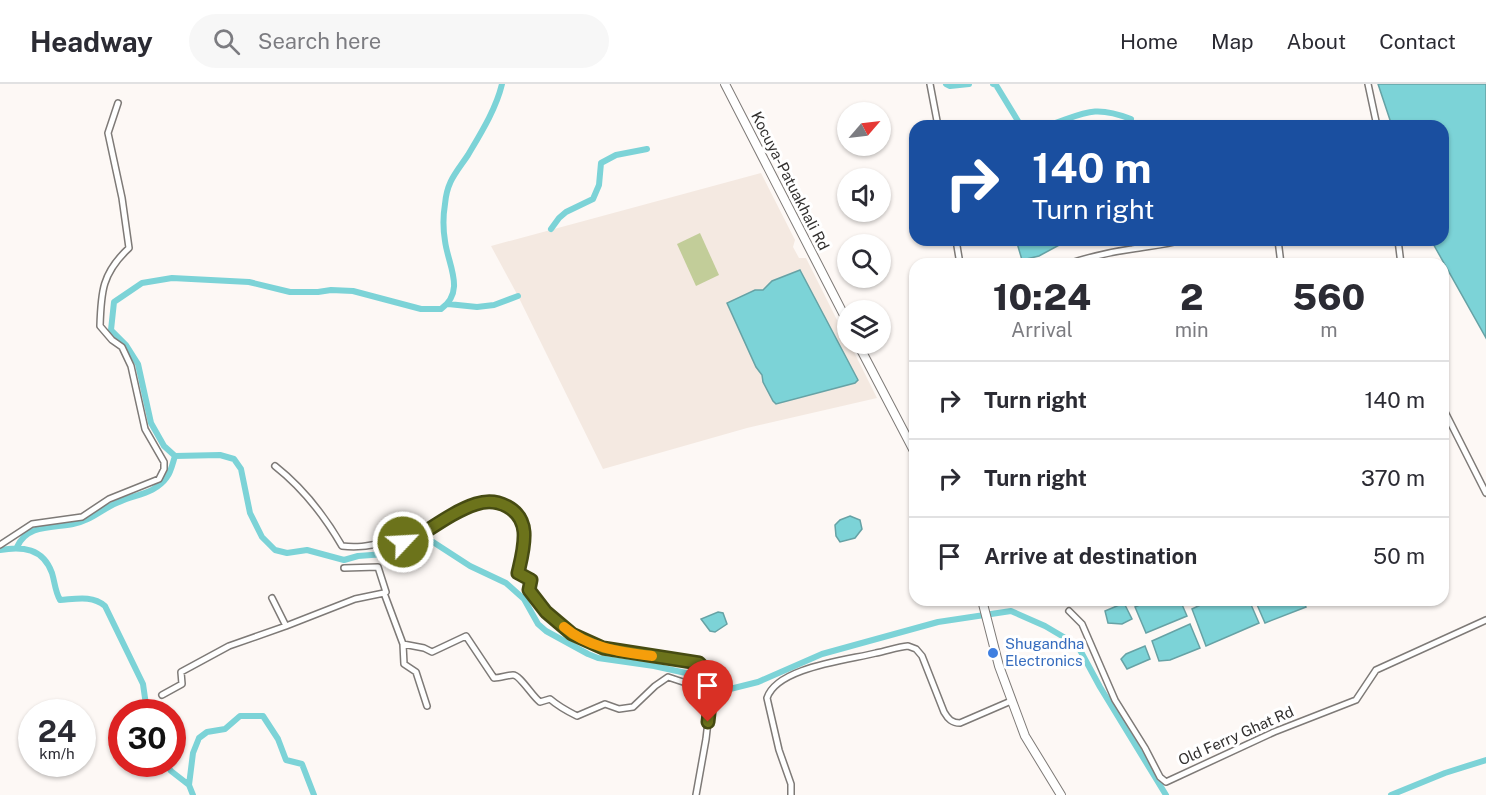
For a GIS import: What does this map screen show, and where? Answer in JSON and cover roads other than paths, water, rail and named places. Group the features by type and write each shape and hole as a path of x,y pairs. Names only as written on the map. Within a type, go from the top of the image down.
{"main road":[{"name":"Kocuya-Patuakhali Rd","path":"726,84 837,301"},
{"path":"863,354 909,442"},
{"path":"984,606 1011,701 1025,736 1061,795"}],"street":[{"path":"930,84 938,120"},
{"path":"1368,84 1376,120"},
{"path":"0,545 32,524 82,517 110,499 159,479 164,469 164,462 145,429 131,366 122,347 100,326 102,289 118,258 129,248 122,198 108,133 118,103"},
{"path":"1087,258 1135,248 1162,246"},
{"path":"1449,420 1486,493"},
{"path":"275,466 312,501 342,546 359,548 412,540 475,504 494,501 508,506 524,530 524,546 518,573 531,580 529,590 546,612 572,634 603,648 699,663 713,677 714,685 696,795"},
{"path":"344,567 378,567 386,592 384,593 403,644 404,664 416,672 428,706"},
{"path":"162,695 182,684 181,672 229,646 355,599 384,593"},
{"path":"272,598 286,626"},
{"name":"Old Ferry Ghat Rd","path":"1069,611 1082,624 1119,708 1145,748 1160,777 1166,782 1284,728 1356,700 1376,670 1486,620"},
{"path":"403,644 432,652 466,636 494,678 514,675 520,678 533,697 540,702 550,699 558,707 577,716 605,704 619,709 633,707 668,677 686,683 711,701"},
{"path":"791,795 791,784 779,750 767,698 771,690 796,674 831,661 909,646 916,649 922,656 949,720 960,723 1011,701"}],"water":[{"path":"1378,84 1486,84 1486,338 1449,272 1449,258 1441,258 1434,246 1449,246 1449,120 1390,120"},
{"path":"1018,246 1058,246 1039,256 1021,258"},
{"path":"800,270 837,340 837,354 844,354 858,380 855,383 776,404 773,401 727,303 755,290 763,290 772,281"},
{"path":"850,516 860,520 862,529 855,538 840,542 836,536 835,525"},
{"path":"1117,606 1126,606 1132,619 1122,624 1108,623 1105,611"},
{"path":"1183,606 1187,616 1146,633 1135,607"},
{"path":"1198,606 1252,606 1259,623 1206,646 1192,609"},
{"path":"1258,606 1306,607 1265,623"},
{"path":"718,612 723,613 727,624 715,632 710,631 701,619"},
{"path":"1190,624 1200,648 1170,660 1159,661 1152,641"},
{"path":"1145,646 1150,659 1127,669 1121,659 1126,654"}],"waterway":[{"path":"502,84 488,121 453,178 446,196 444,232 454,286 453,294 441,309 421,309 353,291 290,292 249,282 172,278 142,283 114,302 111,330 126,345 138,364 151,423 164,446 175,456 220,455 234,459 241,469 250,513 262,537 275,550 287,553 307,550 344,560 358,556 385,554 425,540 433,542 470,566 506,583 524,599 538,624 546,631 588,654 598,658 686,673 717,688 730,689 758,682 822,654 938,622 1011,611 1045,626 1080,650 1166,795"},
{"path":"946,84 950,86 969,84"},
{"path":"993,84 996,85 1017,120"},
{"path":"1065,120 1097,111 1131,119"},
{"path":"551,229 566,212 593,199 599,185 601,163 616,155 647,149"},
{"path":"448,304 477,307 494,305 518,296"},
{"path":"17,547 27,534 41,528 79,522 125,499 157,487 171,470 175,456"},
{"path":"0,550 24,549 43,558 52,573 60,600 89,599 105,606 143,684 145,699"},
{"path":"193,795 189,785 193,753 199,738 207,732 225,729 240,716 263,716 278,739 286,760 302,764 314,795"},
{"path":"1391,795 1445,773 1486,760"},
{"path":"179,777 189,785"}],"place":[{"name":"Shugandha Electronics","path":"993,653"}]}
